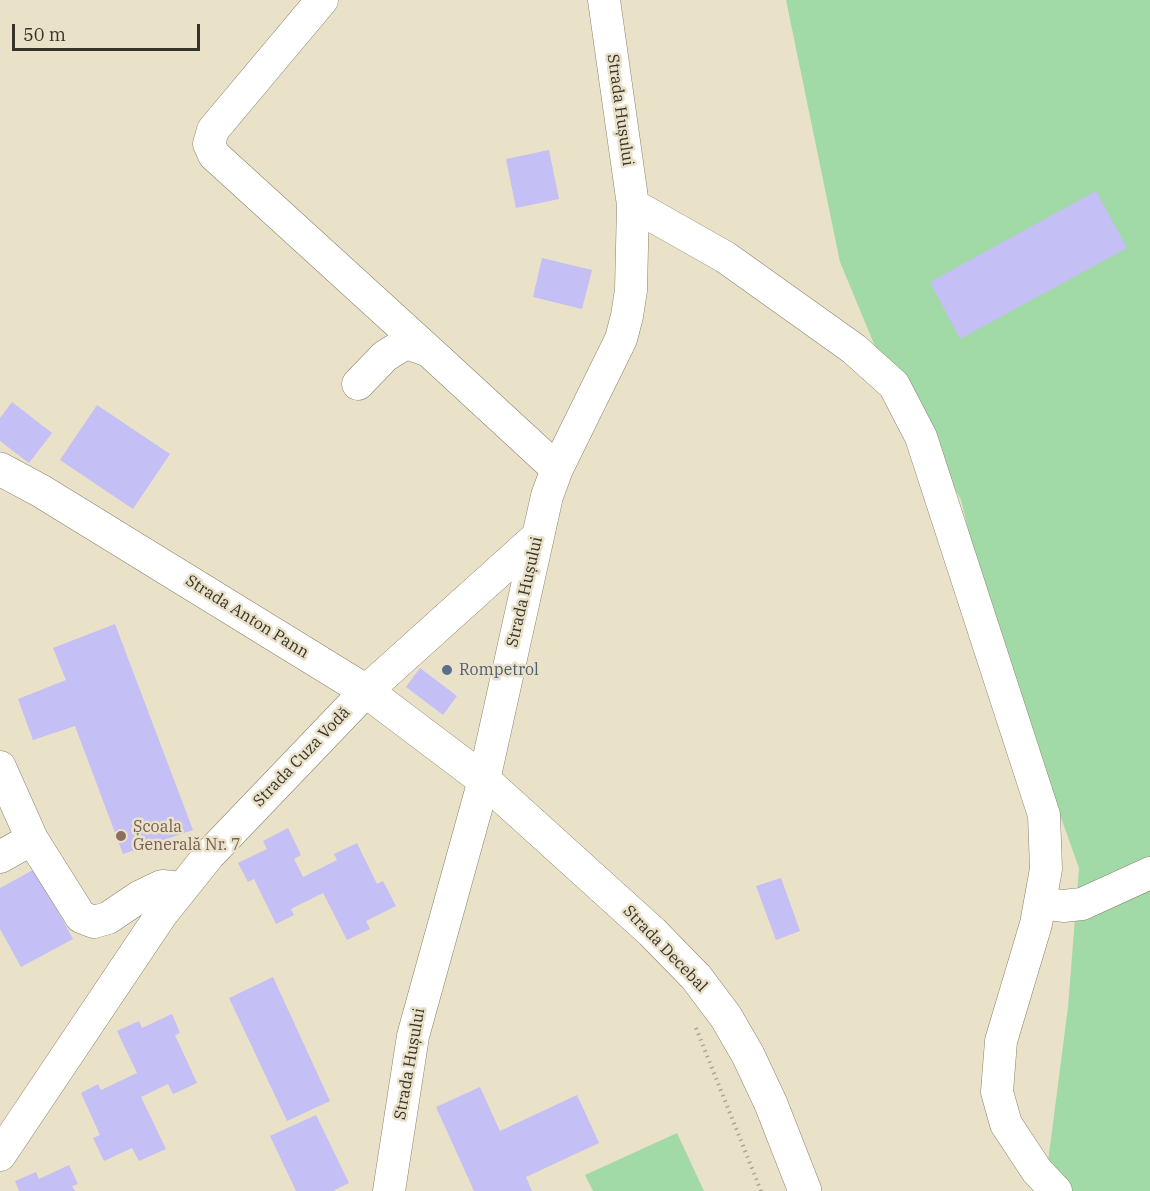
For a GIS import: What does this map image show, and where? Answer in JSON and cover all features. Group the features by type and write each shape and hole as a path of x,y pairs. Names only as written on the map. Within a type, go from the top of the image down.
{"main road":[{"name":"Strada Anton Pann","path":"0,469 41,491 366,691 484,780"},
{"name":"Strada Decebal","path":"484,780 652,932 696,977 726,1017 753,1064 805,1191"}],"street":[{"path":"322,0 213,130 209,144 214,155 557,469"},
{"name":"Strada Hușului","path":"389,1191 413,1036 484,780 537,537 557,469 621,339 631,290 633,205 604,0"},
{"path":"633,205 725,257 854,349 894,385 921,437 1044,815 1046,869 1036,924 1001,1041 998,1092 1006,1125 1037,1171 1056,1191"},
{"path":"358,384 385,356 406,343 429,351"},
{"name":"Strada Cuza Vodă","path":"0,1155 181,888 292,765 366,691 537,537"},
{"path":"0,767 32,839 81,917 94,922 108,918 139,897 162,886 181,888"},
{"path":"0,857 32,839"},
{"path":"1040,903 1063,906 1082,904 1150,873"}],"path":[{"path":"710,996 690,1012 761,1191"}],"green space":[{"path":"786,0 1150,0 1150,1191 1063,1191 1045,1185 1068,1007 1079,868 989,616 961,500 874,344 840,262"},
{"path":"677,1133 704,1191 593,1191 585,1175"}],"building":[{"path":"549,150 559,199 516,208 506,159"},
{"path":"1096,191 1127,248 960,339 930,282"},
{"path":"542,258 592,270 582,309 533,297"},
{"path":"12,402 52,433 29,463 0,441 0,418"},
{"path":"97,405 170,454 133,509 60,460"},
{"path":"115,624 193,830 123,854 75,726 33,740 18,699 66,680 53,648"},
{"path":"420,668 457,696 443,715 406,687"},
{"path":"288,828 301,855 294,859 303,877 337,860 334,854 357,843 377,884 383,881 396,906 366,921 370,929 347,940 323,893 291,909 294,915 276,924 254,879 248,882 238,863 267,849 263,841"},
{"path":"35,869 73,939 21,967 0,929 0,888"},
{"path":"781,878 800,931 776,940 756,886"},
{"path":"273,977 330,1101 287,1121 229,998"},
{"path":"172,1014 180,1033 175,1035 197,1083 173,1094 168,1084 141,1097 166,1149 139,1161 132,1148 104,1161 93,1138 100,1135 81,1093 98,1084 101,1090 137,1073 117,1031 139,1021 142,1028"},
{"path":"480,1087 500,1131 577,1095 599,1143 526,1177 532,1191 474,1191 436,1107"},
{"path":"316,1115 349,1183 333,1191 296,1191 270,1136"},
{"path":"69,1165 78,1184 72,1186 75,1191 19,1191 15,1181 36,1172 39,1179"}],"place":[{"name":"Rompetrol","path":"447,670"},
{"name":"Școala Generală Nr. 7","path":"121,836"}]}
